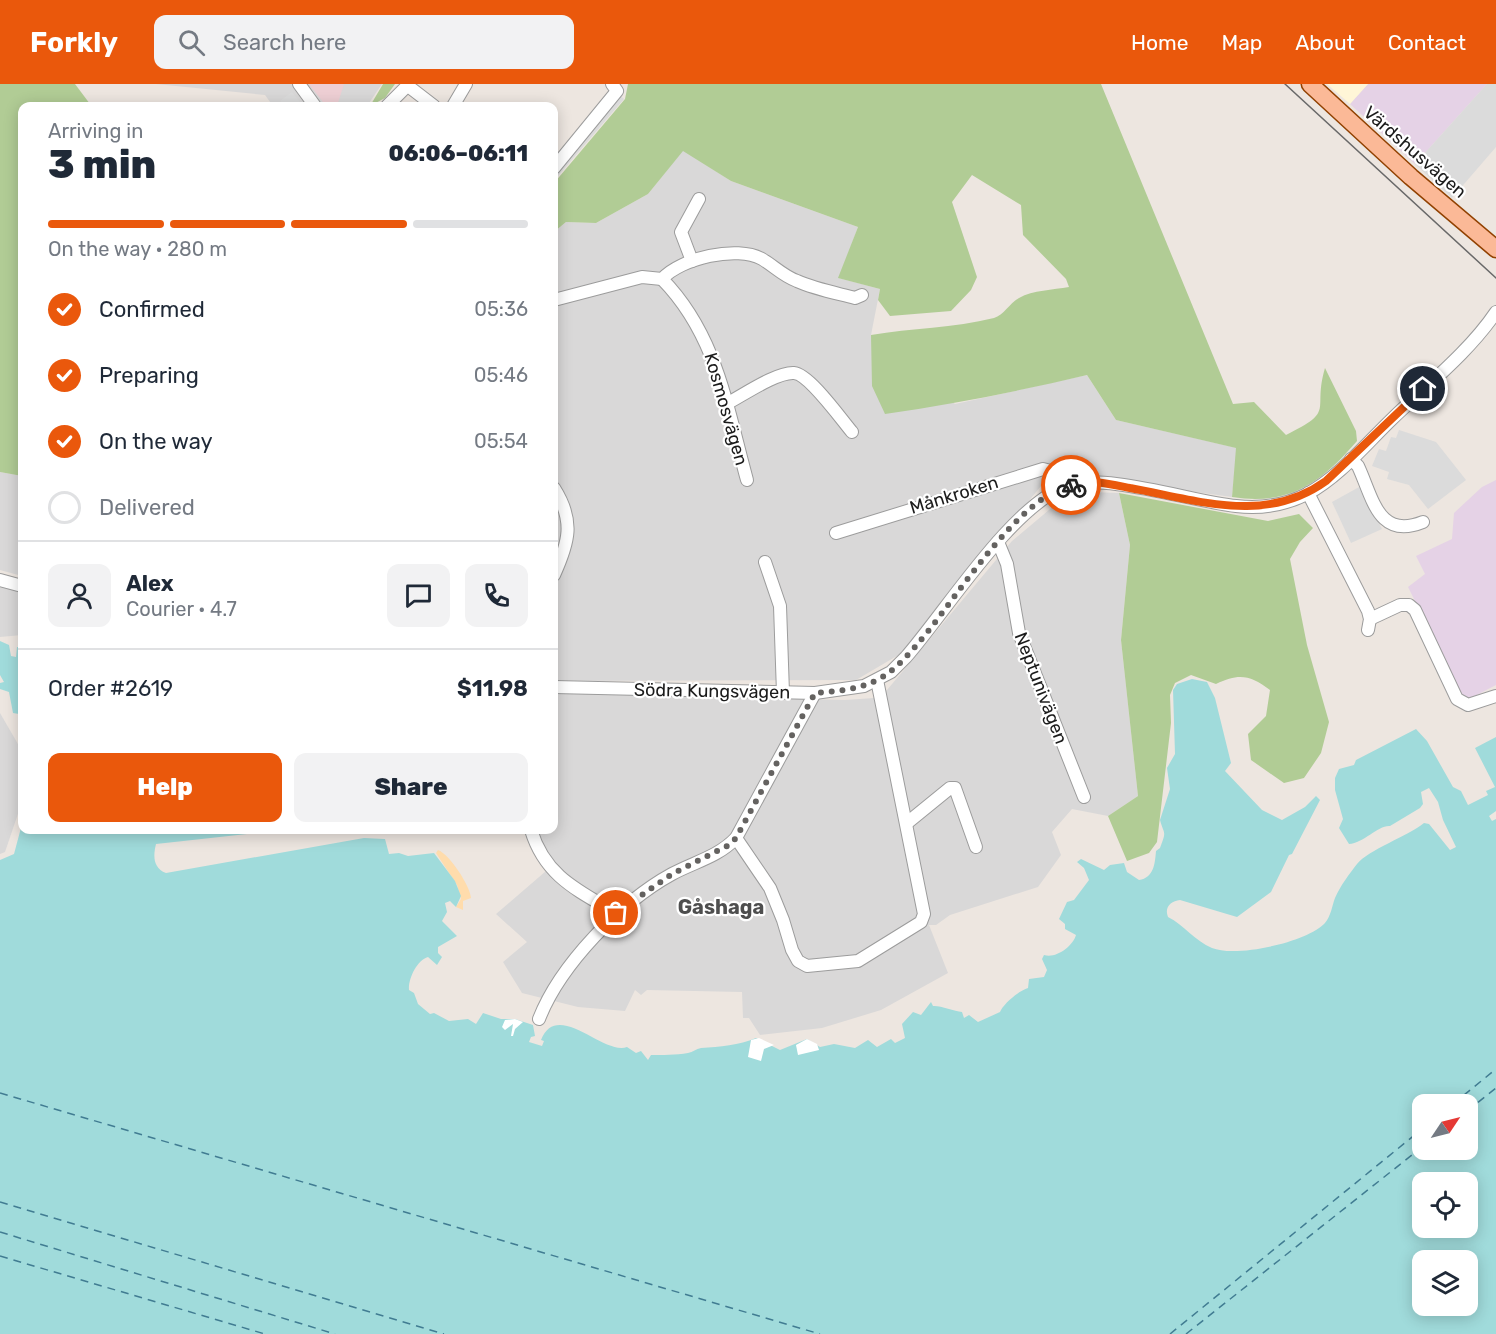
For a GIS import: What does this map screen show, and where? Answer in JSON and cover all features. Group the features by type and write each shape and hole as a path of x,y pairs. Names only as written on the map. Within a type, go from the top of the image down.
{"main road":[{"name":"Värdshusvägen","path":"1310,84 1411,177 1496,249"}],"street":[{"path":"299,84 312,102"},
{"path":"455,102 466,84"},
{"path":"558,163 617,91 612,84"},
{"path":"391,102 409,85 429,102"},
{"path":"692,261 681,232 699,199"},
{"path":"558,299 642,277 662,279 670,270 692,261 734,251 749,254 799,282 855,298 862,295"},
{"name":"Kosmosvägen","path":"662,279 674,291 715,359 747,480"},
{"name":"Södra Kungsvägen","path":"558,687 815,693 850,690 878,680 906,657 999,542 1030,509 1066,486 1097,482 1253,507 1280,504 1308,493 1351,459 1473,340 1496,312"},
{"path":"726,404 782,375 795,373 806,378 852,432"},
{"path":"1351,459 1358,466 1383,519 1394,527 1402,528 1423,522"},
{"name":"Månkroken","path":"836,533 1043,469 1058,473 1066,486"},
{"path":"1308,493 1369,624 1400,605 1409,604 1415,610 1457,699 1468,705 1496,696"},
{"path":"558,496 564,509 569,532 558,564"},
{"name":"Neptunivägen","path":"999,542 1007,564 1018,633 1084,797"},
{"path":"765,562 780,606 783,693"},
{"path":"0,580 18,585"},
{"path":"736,838 770,888 792,950 798,961 807,966 858,961 921,922 924,914 878,680"},
{"path":"539,1019 546,1004 576,960 616,913 672,874 721,851 736,838 815,693"},
{"path":"907,823 950,788 955,788 976,847"},
{"path":"532,834 538,849 557,875 616,913"}],"shaded area":[{"path":"156,84 382,84 370,102 270,102 265,95"},
{"path":"309,84 344,84 338,102 323,102"},
{"path":"1327,84 1368,84 1350,104"},
{"path":"1368,84 1487,84 1415,164 1350,104"},
{"path":"1487,84 1496,84 1496,147 1452,198 1415,164"},
{"path":"292,92 300,102 281,102"},
{"path":"618,94 624,99 558,176 558,167"},
{"path":"683,150 731,181 858,227 839,278 880,289 871,335 955,404 1087,375 1116,420 1237,448 1232,497 1058,473 1050,475 907,650 856,680 558,681 558,229 566,222 596,223 648,194"},
{"path":"1399,430 1436,442 1466,480 1428,509 1409,485 1387,479 1389,472 1372,466 1379,449 1386,451 1391,437 1396,438"},
{"path":"0,472 18,475 18,575 0,570"},
{"path":"1496,480 1496,685 1465,701 1408,587 1425,574 1416,556 1452,539 1454,513 1482,487"},
{"path":"1361,486 1382,529 1351,543 1332,502"},
{"path":"1090,492 1119,493 1130,545 1121,640 1138,796 1108,816 1072,809 1052,832 1061,855 1038,887 950,915 936,925 929,925 948,973 881,1010 822,1028 760,1035 749,1018 743,1018 742,992 647,990 641,995 635,990 625,1011 578,1007 522,993 503,962 527,942 496,914 553,865 538,834 558,834 558,693 845,700 874,698 887,690 1012,541 1062,499"},
{"path":"0,586 18,592 18,635 0,637"},
{"path":"0,713 18,744 18,814 5,852 0,854"}],"green space":[{"path":"0,84 75,84 88,102 18,102 18,475 0,472"},
{"path":"383,84 395,84 385,98 372,102"},
{"path":"628,84 1101,84 1233,404 1254,402 1286,435 1312,420 1320,409 1325,368 1356,431 1357,441 1317,480 1287,494 1252,499 1232,497 1236,448 1116,420 1087,375 986,397 885,414 872,386 871,335 964,324 994,318 1025,295 1069,287 1066,279 1023,235 1021,205 972,175 952,202 977,277 971,290 951,311 890,316 878,300 880,289 838,278 858,227 731,181 683,151 648,194 596,223 566,222 558,229 558,178 625,99"},
{"path":"1119,493 1268,521 1299,514 1313,528 1300,542 1290,559 1307,645 1329,722 1321,753 1304,778 1284,783 1251,760 1248,734 1266,716 1270,690 1244,677 1231,678 1216,684 1191,675 1175,683 1170,695 1171,723 1157,842 1149,853 1127,861 1108,816 1138,796 1121,640 1130,545"}],"sand":[{"path":"438,850 453,864 470,892 471,898 463,901 463,910 456,907 461,899 457,885 436,853"}],"water":[{"path":"0,641 9,645 11,656 16,657 18,647 18,714 13,713 9,692 0,689 0,683 4,682 0,675"},
{"path":"1192,679 1207,682 1215,698 1231,763 1225,771 1262,810 1282,820 1305,807 1316,796 1320,800 1271,892 1237,917 1180,900 1169,905 1168,917 1206,945 1223,951 1237,951 1288,942 1316,930 1327,920 1337,893 1362,859 1424,823 1429,824 1450,850 1456,847 1443,820 1438,802 1429,788 1421,792 1423,804 1420,808 1390,826 1385,826 1360,841 1349,844 1339,828 1343,819 1335,790 1335,778 1339,769 1354,765 1356,760 1416,729 1427,741 1453,787 1461,791 1468,805 1488,795 1486,791 1495,787 1475,748 1496,737 1496,811 1489,816 1492,821 1496,819 1496,1334 0,1334 0,860 14,854 19,834 247,834 156,844 154,853 156,865 166,873 364,838 385,839 389,854 399,853 408,856 434,853 455,881 461,896 456,907 450,901 445,903 447,912 442,921 457,936 438,947 438,953 442,957 437,965 428,957 420,962 409,986 418,1004 430,1014 434,1013 449,1021 468,1019 476,1024 483,1013 501,1019 515,1019 533,1025 535,1036 531,1037 529,1042 542,1046 544,1041 541,1040 548,1029 558,1025 569,1027 617,1048 627,1047 636,1053 641,1051 648,1060 651,1055 688,1053 701,1048 729,1045 756,1038 780,1050 807,1039 820,1047 834,1044 855,1048 868,1040 877,1047 891,1039 895,1043 905,1038 902,1024 913,1012 921,1015 931,1002 933,1006 962,1012 964,1018 969,1015 978,1022 1000,1012 1012,998 1028,988 1029,979 1044,977 1047,970 1042,959 1044,955 1054,955 1063,951 1076,935 1065,929 1065,924 1059,919 1067,902 1074,900 1089,880 1084,868 1077,862 1081,859 1104,870 1110,865 1124,863 1127,872 1139,880 1148,876 1164,835 1160,820 1170,789 1167,768 1175,754 1173,690 1177,684"}],"pier":[{"path":"515,1019 523,1022 511,1036 513,1024 505,1030 502,1027 505,1020"},
{"path":"759,1038 774,1045 764,1049 761,1061 748,1057 751,1040"},
{"path":"807,1039 817,1044 819,1050 798,1055 796,1045"}],"ferry route":[{"path":"1465,1094 1496,1069"},
{"path":"1478,1102 1496,1088"},
{"path":"0,1093 820,1334"},
{"path":"1170,1334 1412,1137"},
{"path":"1186,1334 1412,1155"},
{"path":"0,1202 444,1334"},
{"path":"0,1232 335,1334"},
{"path":"0,1256 265,1334"}],"tram line":[{"path":"1285,84 1496,278"}],"way so far":[{"path":"616,913 672,874 700,862 729,845 736,838 815,693 850,690 878,680 891,672 927,633 1017,521 1040,501 1071,485"}],"district":[{"name":"Gåshaga","path":"721,907"}],"route":[{"path":"1071,485 1097,482 1235,506 1265,507 1280,504 1308,493 1326,481 1423,389"}]}
